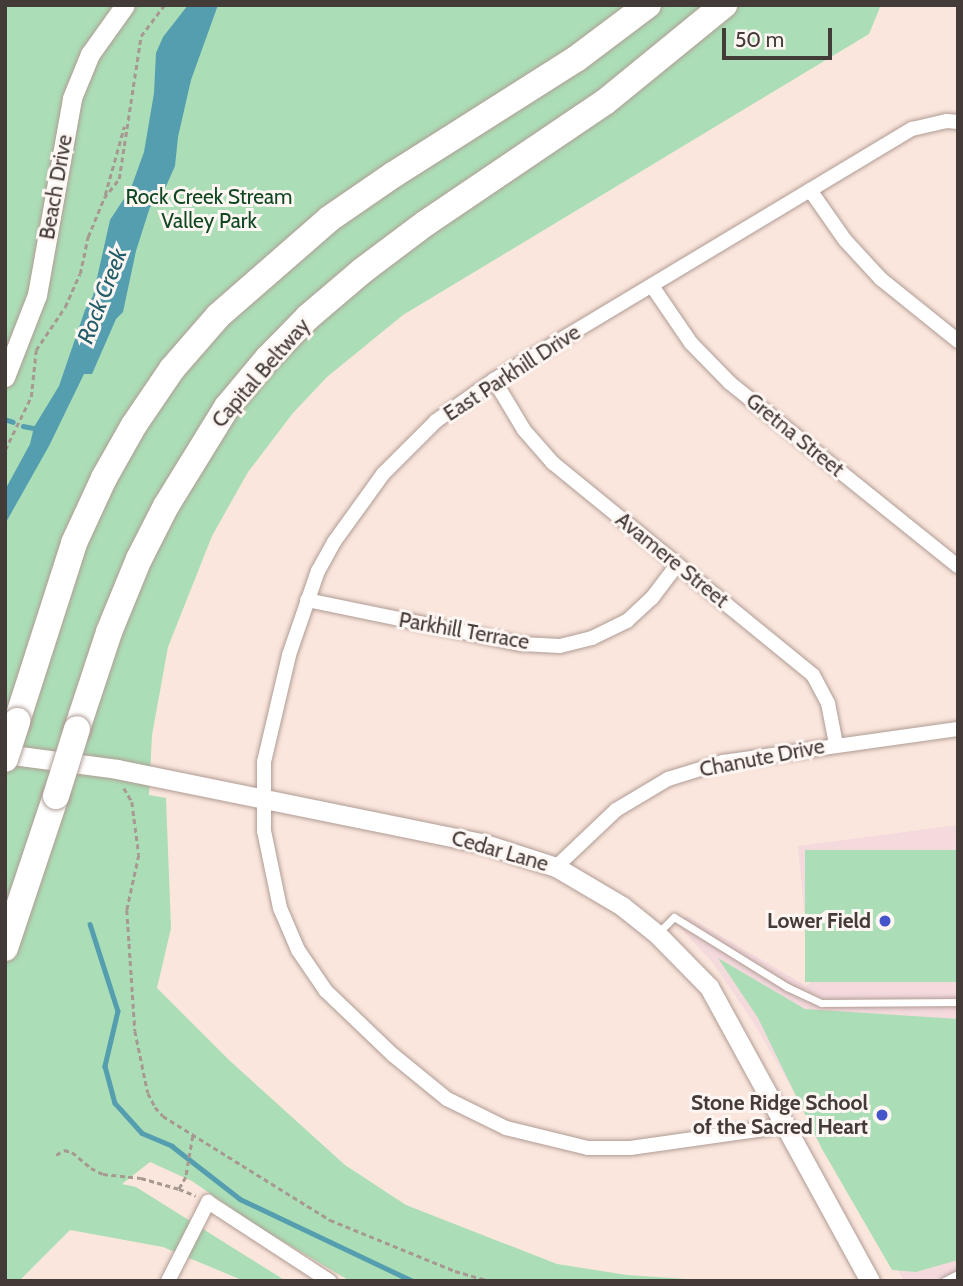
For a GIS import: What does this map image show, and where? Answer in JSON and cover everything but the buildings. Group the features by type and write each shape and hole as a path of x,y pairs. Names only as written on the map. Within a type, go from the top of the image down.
{"highway":[{"path":"5,757 74,542 104,478 134,425 172,369 218,316 329,219 393,175 576,59 648,5"},
{"name":"Capital Beltway","path":"5,948 76,729 114,620 139,559 166,506 227,407 268,358 309,317 362,271 426,223 605,102 724,5"}],"street":[{"name":"Beach Drive","path":"5,377 37,295 72,98 90,54 125,5"},
{"name":"East Parkhill Drive","path":"786,1122 771,1128 630,1148 588,1148 506,1128 447,1099 393,1055 326,991 298,950 280,908 264,831 264,762 289,655 307,600 334,542 383,474 436,421 494,380 912,129 947,121 958,122"},
{"path":"810,190 845,240 881,279 958,341"},
{"name":"Gretna Street","path":"652,286 691,343 730,383 958,566"},
{"name":"Avamere Street","path":"494,380 524,430 553,463 813,675 828,702 836,744"},
{"name":"Parkhill Terrace","path":"307,600 521,644 561,646 592,638 627,621 652,598 677,565"},
{"name":"Chanute Drive","path":"556,867 616,810 668,779 723,762 836,744 958,729"},
{"name":"Cedar Lane","path":"5,757 117,769 482,843 556,867 622,906 657,934 709,987 786,1122 870,1281"},
{"path":"168,1281 208,1202 329,1281"}],"lane":[{"path":"657,934 674,917 787,987 822,1003 958,1002"},
{"path":"944,1281 958,1274"}],"path":[{"path":"104,198 119,179 122,169 127,119 141,36 164,5"},
{"path":"5,450 31,397 36,350 73,291 127,119"},
{"path":"123,786 132,802 139,855 128,910 135,1031 149,1093 155,1107 163,1116 330,1220 456,1271 490,1281"},
{"path":"179,1189 188,1170 193,1135"},
{"path":"56,1155 64,1150 72,1152 103,1174 141,1178 179,1189 208,1202"}],"shaded area":[{"name":"Stone Ridge School of the Sacred Heart","path":"958,825 958,1281 904,1281 752,1020 712,962 677,924 687,916 806,986 811,982 798,846"}],"green space":[{"name":"Rock Creek Stream Valley Park","path":"5,5 881,5 869,34 403,315 327,377 293,413 248,472 212,536 168,647 152,735 149,795 166,798 171,928 157,988 229,1060 345,1165 406,1205 557,1264 627,1275 716,1281 350,1281 254,1224 192,1181 150,1162 122,1184 136,1187 286,1281 244,1281 163,1247 70,1230 19,1281 5,1281"},
{"name":"Lower Field","path":"805,850 958,850 958,982 805,982"},
{"path":"718,958 805,1009 958,1019 958,1260 916,1272 892,1270 822,1149 758,1018"}],"water":[{"name":"Rock Creek","path":"188,5 218,5 191,80 178,137 175,166 160,200 150,207 136,251 123,312 116,319 92,374 84,374 49,446 5,524 5,490 30,444 34,427 59,386 85,310 93,296 110,220 131,188 144,152 154,93 156,53 163,37"}],"waterway":[{"path":"7,420 13,422"},
{"path":"23,426 39,429"},
{"path":"90,924 118,1011 105,1066 115,1103 142,1133 172,1146 240,1199 413,1281"}],"place":[{"name":"Lower Field","path":"885,921"},
{"name":"Stone Ridge School of the Sacred Heart","path":"882,1115"}]}
